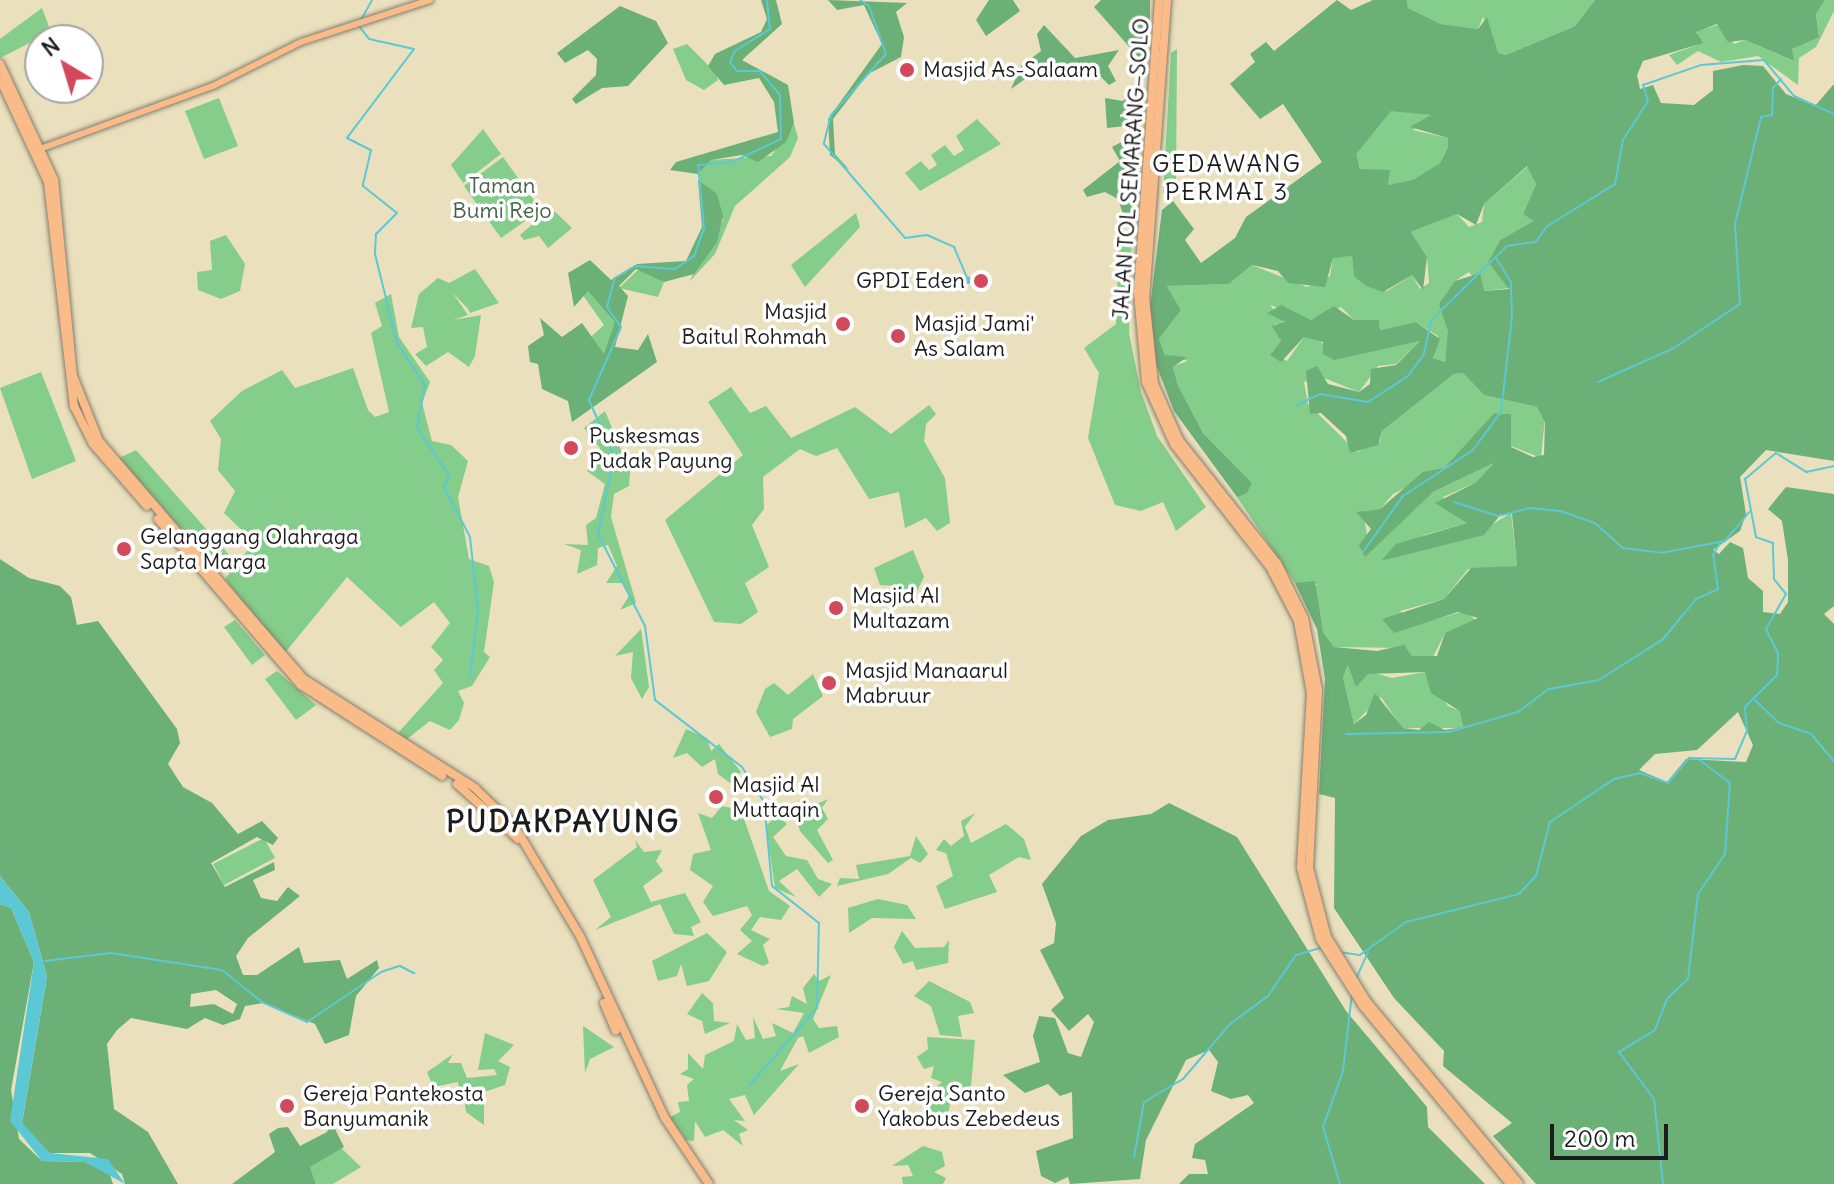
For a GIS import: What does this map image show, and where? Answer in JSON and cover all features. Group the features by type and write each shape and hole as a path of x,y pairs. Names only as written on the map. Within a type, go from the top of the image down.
{"highway":[{"name":"JALAN TOL SEMARANG–SOLO","path":"1159,0 1138,292 1141,360 1168,434 1270,567 1298,621 1311,693 1305,835"},
{"name":"JALAN TOL SEMARANG–SOLO","path":"1167,0 1145,297 1150,366 1179,440 1277,563 1304,618 1318,690 1301,868 1320,939 1345,984 1519,1184"},
{"path":"0,64 57,193 76,389 99,441 154,510 316,693 475,788 515,827 580,936 663,1120 706,1184"},
{"path":"0,79 40,149"},
{"name":"JALAN TOL SEMARANG–SOLO","path":"1426,1078 1510,1184"}],"main road":[{"path":"40,149 430,0"}],"green space":[{"path":"761,0 776,0 782,24 742,60 788,85 794,123 786,142 758,162 742,155 711,160 698,174 670,170 676,162 778,132 774,102 759,78 724,85 708,66 715,54 761,32 767,19"},
{"path":"828,0 907,3 896,12 904,37 901,57 868,74 833,119 835,154 850,171 830,155 828,119 882,44 864,5 837,10"},
{"path":"989,0 1013,0 1020,11 986,36 976,20"},
{"path":"1101,0 1150,0 1150,41 1140,59 1094,7"},
{"path":"1337,0 1351,10 1373,0 1407,0 1408,8 1441,24 1478,29 1487,17 1498,53 1506,55 1575,26 1595,0 1825,0 1816,14 1819,37 1792,49 1794,61 1745,40 1728,42 1717,24 1696,32 1703,43 1643,61 1637,75 1640,89 1653,85 1661,103 1694,105 1713,90 1713,71 1743,65 1763,66 1786,94 1815,106 1834,84 1834,461 1766,450 1740,477 1746,514 1740,531 1713,550 1719,554 1730,542 1743,548 1748,578 1763,591 1763,612 1780,614 1788,602 1788,560 1782,521 1768,509 1786,487 1834,494 1834,606 1824,614 1834,624 1834,1184 1536,1184 1493,1136 1512,1123 1443,1066 1444,1051 1394,998 1334,908 1335,798 1319,794 1325,679 1317,629 1295,583 1315,581 1323,632 1334,647 1377,651 1404,645 1412,656 1437,656 1445,633 1478,618 1458,612 1394,633 1382,619 1444,599 1471,568 1517,566 1512,514 1501,514 1484,535 1381,561 1396,544 1467,523 1435,503 1475,483 1494,463 1433,492 1365,557 1359,545 1371,529 1356,512 1380,509 1423,472 1444,468 1494,413 1511,414 1511,447 1533,457 1544,455 1545,422 1537,407 1484,395 1463,373 1454,374 1382,431 1378,445 1350,453 1346,436 1321,413 1310,414 1306,371 1317,366 1328,384 1359,392 1370,384 1371,369 1396,365 1420,341 1334,360 1323,354 1323,342 1304,337 1281,362 1270,355 1281,341 1272,326 1285,322 1267,313 1281,305 1311,320 1334,306 1354,320 1379,320 1380,330 1416,322 1440,339 1433,358 1445,362 1448,331 1439,304 1455,281 1480,273 1484,291 1509,289 1488,262 1500,240 1534,221 1523,214 1536,184 1527,166 1484,204 1476,225 1457,214 1411,232 1427,257 1423,290 1412,275 1383,292 1366,286 1354,276 1352,256 1333,258 1325,287 1288,283 1278,271 1252,265 1229,284 1167,286 1181,310 1159,339 1165,355 1187,357 1173,367 1178,385 1203,433 1252,483 1247,493 1237,497 1174,411 1157,367 1150,307 1162,210 1173,201 1194,229 1185,240 1201,263 1235,238 1246,217 1322,162 1283,104 1260,119 1230,84 1255,62 1250,54 1266,42 1274,51","holes":["1391,111 1431,115 1410,127 1448,138 1448,147 1440,163 1413,180 1388,185 1390,170 1360,169 1356,154","1348,665 1356,687 1368,674 1425,672 1431,693 1460,711 1463,727 1445,730 1429,722 1419,730 1403,728 1375,693 1366,715 1354,724 1343,677","1738,712 1753,745 1746,762 1686,759 1667,782 1639,770 1655,754 1697,750"]},
{"path":"1407,0 1595,0 1575,26 1506,55 1498,54 1483,17 1478,29 1441,24 1408,8"},
{"path":"1825,0 1834,0 1834,11 1816,47 1799,58 1798,85 1758,56 1721,62 1698,51 1677,65 1669,55 1697,45 1697,31 1721,24 1734,44 1745,40 1793,61 1792,49 1819,35 1816,14"},
{"path":"620,6 656,21 668,43 628,86 602,88 576,104 572,99 596,75 597,59 588,50 565,63 557,53"},
{"path":"42,8 48,24 24,24 24,46 0,58 0,39"},
{"path":"1044,25 1075,58 1119,50 1108,66 1116,81 1109,85 1090,66 1069,77 1050,61 1011,89 1021,66 1041,51 1037,34"},
{"path":"687,44 715,72 718,80 704,90 686,80 673,49"},
{"path":"1177,49 1176,187 1163,193 1171,53"},
{"path":"1135,86 1142,103 1133,106 1125,126 1107,128 1105,98 1123,101"},
{"path":"219,98 238,146 204,159 185,111"},
{"path":"1391,110 1431,115 1413,130 1448,138 1448,147 1440,163 1413,181 1388,185 1389,170 1361,170 1355,154"},
{"path":"977,119 1001,144 920,191 905,173 921,161 929,170 937,165 931,155 945,145 954,156 964,150 956,136"},
{"path":"794,124 798,138 790,157 735,206 715,254 689,282 723,220 717,194 703,188 698,174 711,160 771,156"},
{"path":"483,129 501,154 463,183 451,165"},
{"path":"1129,138 1140,143 1129,169 1127,198 1134,207 1125,220 1118,199 1105,192 1087,197 1083,190 1120,161 1112,147"},
{"name":"Taman Bumi Rejo","path":"503,157 541,210 501,238 464,186"},
{"path":"1528,166 1536,184 1523,214 1535,221 1500,240 1488,262 1509,288 1484,291 1469,272 1455,281 1445,362 1433,358 1438,336 1416,322 1380,330 1379,320 1354,320 1341,307 1311,320 1270,305 1285,324 1275,324 1281,342 1272,352 1287,361 1304,337 1315,336 1337,358 1420,341 1396,364 1378,366 1359,392 1324,378 1304,382 1308,404 1357,452 1380,441 1382,431 1454,374 1463,373 1484,395 1537,407 1545,418 1541,458 1511,446 1511,414 1494,413 1444,468 1393,494 1380,509 1363,511 1370,552 1386,529 1433,492 1494,463 1475,483 1443,497 1467,523 1424,535 1381,561 1473,536 1511,513 1517,566 1468,569 1444,599 1400,611 1415,625 1465,611 1478,622 1445,633 1433,657 1412,656 1406,648 1334,647 1323,632 1312,592 1317,584 1295,583 1237,497 1252,483 1203,433 1178,385 1173,366 1188,361 1165,355 1159,339 1181,310 1167,286 1229,284 1252,265 1307,287 1330,276 1333,257 1352,256 1354,273 1366,286 1387,291 1412,275 1420,289 1429,283 1427,257 1411,232 1457,214 1469,227 1482,222 1484,204"},
{"path":"698,180 717,194 723,216 717,242 694,274 664,282 636,269 619,286 628,296 615,347 638,350 648,334 657,362 572,422 568,401 542,389 538,364 530,362 528,346 544,335 540,318 562,337 582,323 604,354 615,322 588,291 574,307 568,273 590,260 611,280 637,264 686,261 702,227"},
{"path":"551,208 572,228 548,248 539,236 524,240 520,235"},
{"path":"856,213 860,227 805,287 791,265"},
{"path":"1132,232 1129,333 1141,392 1157,436 1206,507 1176,531 1163,502 1141,511 1115,505 1088,438 1099,373 1084,348 1116,324 1119,243"},
{"path":"226,235 245,264 240,291 221,299 198,290 197,272 212,270 210,241"},
{"path":"640,268 664,282 658,297 619,288"},
{"path":"475,269 499,303 470,313 452,292 468,315 453,320 481,315 475,356 469,367 448,352 426,366 415,354 427,347 423,327 411,328 419,294 438,278 449,283"},
{"path":"589,291 616,323 604,355 594,346 592,336 604,325 582,294"},
{"path":"391,294 399,337 430,382 422,403 432,441 451,445 468,461 458,497 469,559 489,566 494,582 484,652 490,657 472,686 458,691 464,703 459,720 450,730 430,721 407,739 398,733 443,683 434,670 443,660 431,647 450,623 434,602 401,627 347,577 284,654 225,579 254,542 224,513 235,491 218,470 221,439 210,421 242,391 282,370 295,388 353,368 368,410 375,417 389,412 371,333 382,326 375,303"},
{"path":"41,372 76,461 32,479 0,388"},
{"path":"731,387 750,413 766,406 791,438 855,407 891,434 929,405 936,414 926,424 924,441 945,478 950,523 937,531 926,518 905,528 899,492 869,499 837,448 816,456 800,449 763,477 764,509 752,525 769,567 745,583 758,612 741,624 714,622 665,520 743,455 708,402"},
{"path":"605,411 630,472 629,486 614,494 611,517 636,603 620,610 629,596 622,583 606,583 617,566 608,545 598,548 597,565 577,574 581,550 564,544 588,545 586,525 596,518 605,484 587,471 600,448 584,428"},
{"path":"136,450 232,558 217,570 119,458"},
{"path":"913,550 924,577 911,603 897,586 880,585 874,568"},
{"path":"0,559 29,578 60,586 71,597 77,625 98,621 177,729 180,743 168,764 183,787 212,803 238,834 262,821 278,838 273,845 257,837 211,863 225,887 274,862 275,870 253,880 261,898 277,901 288,887 300,896 248,938 236,956 243,975 257,975 299,947 304,963 340,960 347,979 377,960 379,968 356,996 349,1035 325,1044 315,1024 263,1003 245,1006 240,1019 223,1025 205,1018 187,1029 131,1018 107,1044 114,1109 148,1132 178,1184 125,1184 122,1174 90,1153 50,1153 36,1146 22,1123 47,977 29,912 0,876","holes":["216,990 237,1004 233,1014 214,1004 190,1007 191,994"]},
{"path":"235,620 265,655 252,665 224,627"},
{"path":"641,629 649,687 642,699 631,678 633,652 615,656"},
{"path":"1348,665 1392,678 1425,672 1448,706 1461,711 1463,728 1402,728 1381,697 1354,724 1343,677"},
{"path":"277,671 316,705 296,720 265,679"},
{"path":"813,674 823,696 793,719 792,729 770,737 756,712 765,689 774,683 788,695"},
{"path":"686,729 707,738 711,751 719,744 741,772 730,783 718,774 715,759 702,767 687,753 673,758"},
{"path":"828,799 822,808 828,819 817,830 833,860 828,863 800,831 795,814"},
{"path":"1169,803 1237,837 1346,1011 1427,1107 1428,1127 1485,1184 1179,1184 1189,1174 1208,1174 1205,1160 1192,1158 1195,1144 1254,1103 1248,1095 1231,1099 1211,1091 1218,1062 1209,1050 1186,1060 1146,1140 1140,1179 1070,1184 1068,1177 1055,1183 1041,1176 1036,1151 1073,1138 1072,1092 1060,1096 1048,1084 1025,1093 1003,1075 1040,1062 1033,1036 1039,1016 1055,1018 1068,1053 1081,1057 1094,1022 1088,1014 1069,1031 1051,1010 1064,998 1040,950 1054,943 1056,923 1042,884 1081,836 1108,820 1151,814"},
{"path":"722,806 741,810 769,891 790,906 781,920 760,917 751,930 770,939 763,945 769,963 763,966 737,954 752,941 740,930 752,915 747,906 713,916 703,902 713,886 690,870 693,854 711,850 698,813 712,818"},
{"path":"975,813 965,827 971,843 1006,824 1024,839 1031,860 1019,857 989,875 997,892 945,909 936,886 953,876 946,853 936,850 944,839 951,846 964,836 961,821"},
{"path":"777,815 787,824 773,837 786,856 807,860 818,879 832,884 819,897 797,869 779,881 796,897 775,888 766,826"},
{"path":"916,836 928,854 920,863 911,858 888,874 837,886 840,878 859,879 856,865 910,856"},
{"path":"264,838 275,858 224,885 213,864"},
{"path":"635,840 644,852 662,850 656,861 663,871 643,886 651,902 685,893 701,922 691,927 694,936 674,934 660,904 595,930 611,917 593,880 637,847"},
{"path":"878,899 907,905 916,919 872,918 849,933 848,908"},
{"path":"0,904 11,908 34,962 11,1090 19,1139 42,1161 85,1162 109,1172 113,1184 0,1184"},
{"path":"902,931 915,948 944,947 949,940 948,963 916,970 913,961 903,964 894,947"},
{"path":"707,933 727,952 709,981 687,986 681,964 677,976 658,981 652,961"},
{"path":"814,974 819,981 831,975 813,1019 819,1028 837,1026 839,1037 809,1053 803,1036 798,1038 780,1071 799,1064 754,1115 745,1095 729,1099 745,1121 734,1120 748,1130 739,1134 743,1146 723,1130 705,1137 695,1121 694,1141 686,1140 670,1117 680,1112 678,1102 689,1101 687,1085 694,1079 680,1074 688,1069 688,1053 703,1069 705,1055 734,1041 737,1024 746,1040 755,1038 753,1017 763,1039 776,1036 772,1023 793,1033 804,1013 776,1009 789,1007 792,996 807,1004 803,988"},
{"path":"929,981 970,1002 974,1013 958,1016 962,1037 940,1035 931,1006 914,996"},
{"path":"702,993 713,1003 714,1021 730,1023 705,1034 702,1021 687,1014"},
{"path":"583,1026 614,1047 590,1059 585,1073"},
{"path":"485,1033 514,1045 498,1061 510,1067 505,1085 484,1092 484,1125 466,1112 464,1098 472,1090 459,1091 458,1082 433,1087 427,1072 453,1054 448,1063 461,1063 467,1078 497,1075 494,1069 478,1070"},
{"path":"927,1037 975,1040 970,1098 950,1104 948,1115 924,1113 922,1098 944,1095 934,1089 942,1082 931,1078 934,1066 924,1069 917,1057 928,1049"},
{"path":"331,1121 344,1147 310,1167 316,1184 232,1184 275,1152 269,1134 278,1128 288,1127 300,1146 327,1132"},
{"path":"923,1146 942,1152 945,1166 934,1172 946,1178 943,1184 903,1184 902,1177 913,1176 908,1165 892,1166"},
{"path":"340,1147 361,1167 333,1184 316,1184 310,1167"}],"water":[{"path":"0,876 29,912 47,977 22,1123 50,1153 108,1159 125,1184 85,1162 42,1161 10,1121 34,962 11,908 0,904"}],"waterway":[{"path":"361,20 372,0"},
{"path":"749,1086 817,1008 819,923 772,886 764,802 742,767 655,700 645,626 598,534 614,457 589,400 621,327 607,307 615,278 635,266 675,269 694,256 704,228 698,165 732,162 781,139 780,95 760,71 737,71 730,62 735,51 770,29 767,0"},
{"path":"860,0 869,6 886,54 831,115 824,144 905,238 927,235 954,247 968,280"},
{"path":"359,26 369,39 414,49 347,138 371,150 363,186 397,213 376,234 375,254 397,343 425,385 417,428 449,475 444,487 470,537 478,609 470,679"},
{"path":"1297,405 1320,394 1368,402 1408,376 1424,354 1431,320 1507,246 1536,242 1546,227 1615,184 1623,140 1648,101 1643,85 1701,65 1764,60 1794,96 1834,114"},
{"path":"1598,382 1674,348 1740,304 1735,224 1761,117 1772,115 1773,88 1781,79"},
{"path":"1363,552 1403,496 1473,450 1501,412 1512,317 1511,282 1496,258"},
{"path":"947,278 968,280"},
{"path":"1340,952 1360,955 1406,922 1519,894 1536,876 1550,822 1614,779 1640,773 1668,783 1689,758 1735,759 1747,731 1745,707 1777,675 1778,653 1766,629 1786,594 1774,579 1773,543 1756,537 1745,479 1776,453 1806,472 1834,466"},
{"path":"1454,502 1498,516 1530,508 1561,511 1596,524 1623,548 1661,553 1725,541 1749,512"},
{"path":"1346,734 1449,732 1518,712 1549,689 1599,680 1663,639 1696,599 1718,589 1713,555 1721,541"},
{"path":"1755,700 1779,723 1811,734 1834,761"},
{"path":"1663,1184 1654,1099 1619,1052 1655,1030 1667,999 1688,979 1698,894 1725,854 1730,783 1697,758"},
{"path":"1134,1157 1144,1102 1183,1079 1230,1024 1268,996 1296,955 1321,948"},
{"path":"1356,979 1368,952"},
{"path":"45,961 111,953 222,970 262,1002 307,1022 381,972 400,966 414,973"},
{"path":"1340,1184 1323,1127 1343,1071 1352,993"}],"place":[{"name":"Masjid As-Salaam","path":"907,70"},
{"name":"GPDI Eden","path":"981,281"},
{"name":"Masjid Baitul Rohmah","path":"843,324"},
{"name":"Masjid Jami' As Salam","path":"898,336"},
{"name":"Puskesmas Pudak Payung","path":"571,448"},
{"name":"Gelanggang Olahraga Sapta Marga","path":"124,549"},
{"name":"Masjid Al Multazam","path":"836,608"},
{"name":"Masjid Manaarul Mabruur","path":"829,683"},
{"name":"Masjid Al Muttaqin","path":"716,797"},
{"name":"Gereja Pantekosta Banyumanik","path":"287,1106"},
{"name":"Gereja Santo Yakobus Zebedeus","path":"862,1106"}],"district":[{"name":"GEDAWANG PERMAI 3","path":"1227,178"},
{"name":"PUDAKPAYUNG","path":"563,821"}]}
